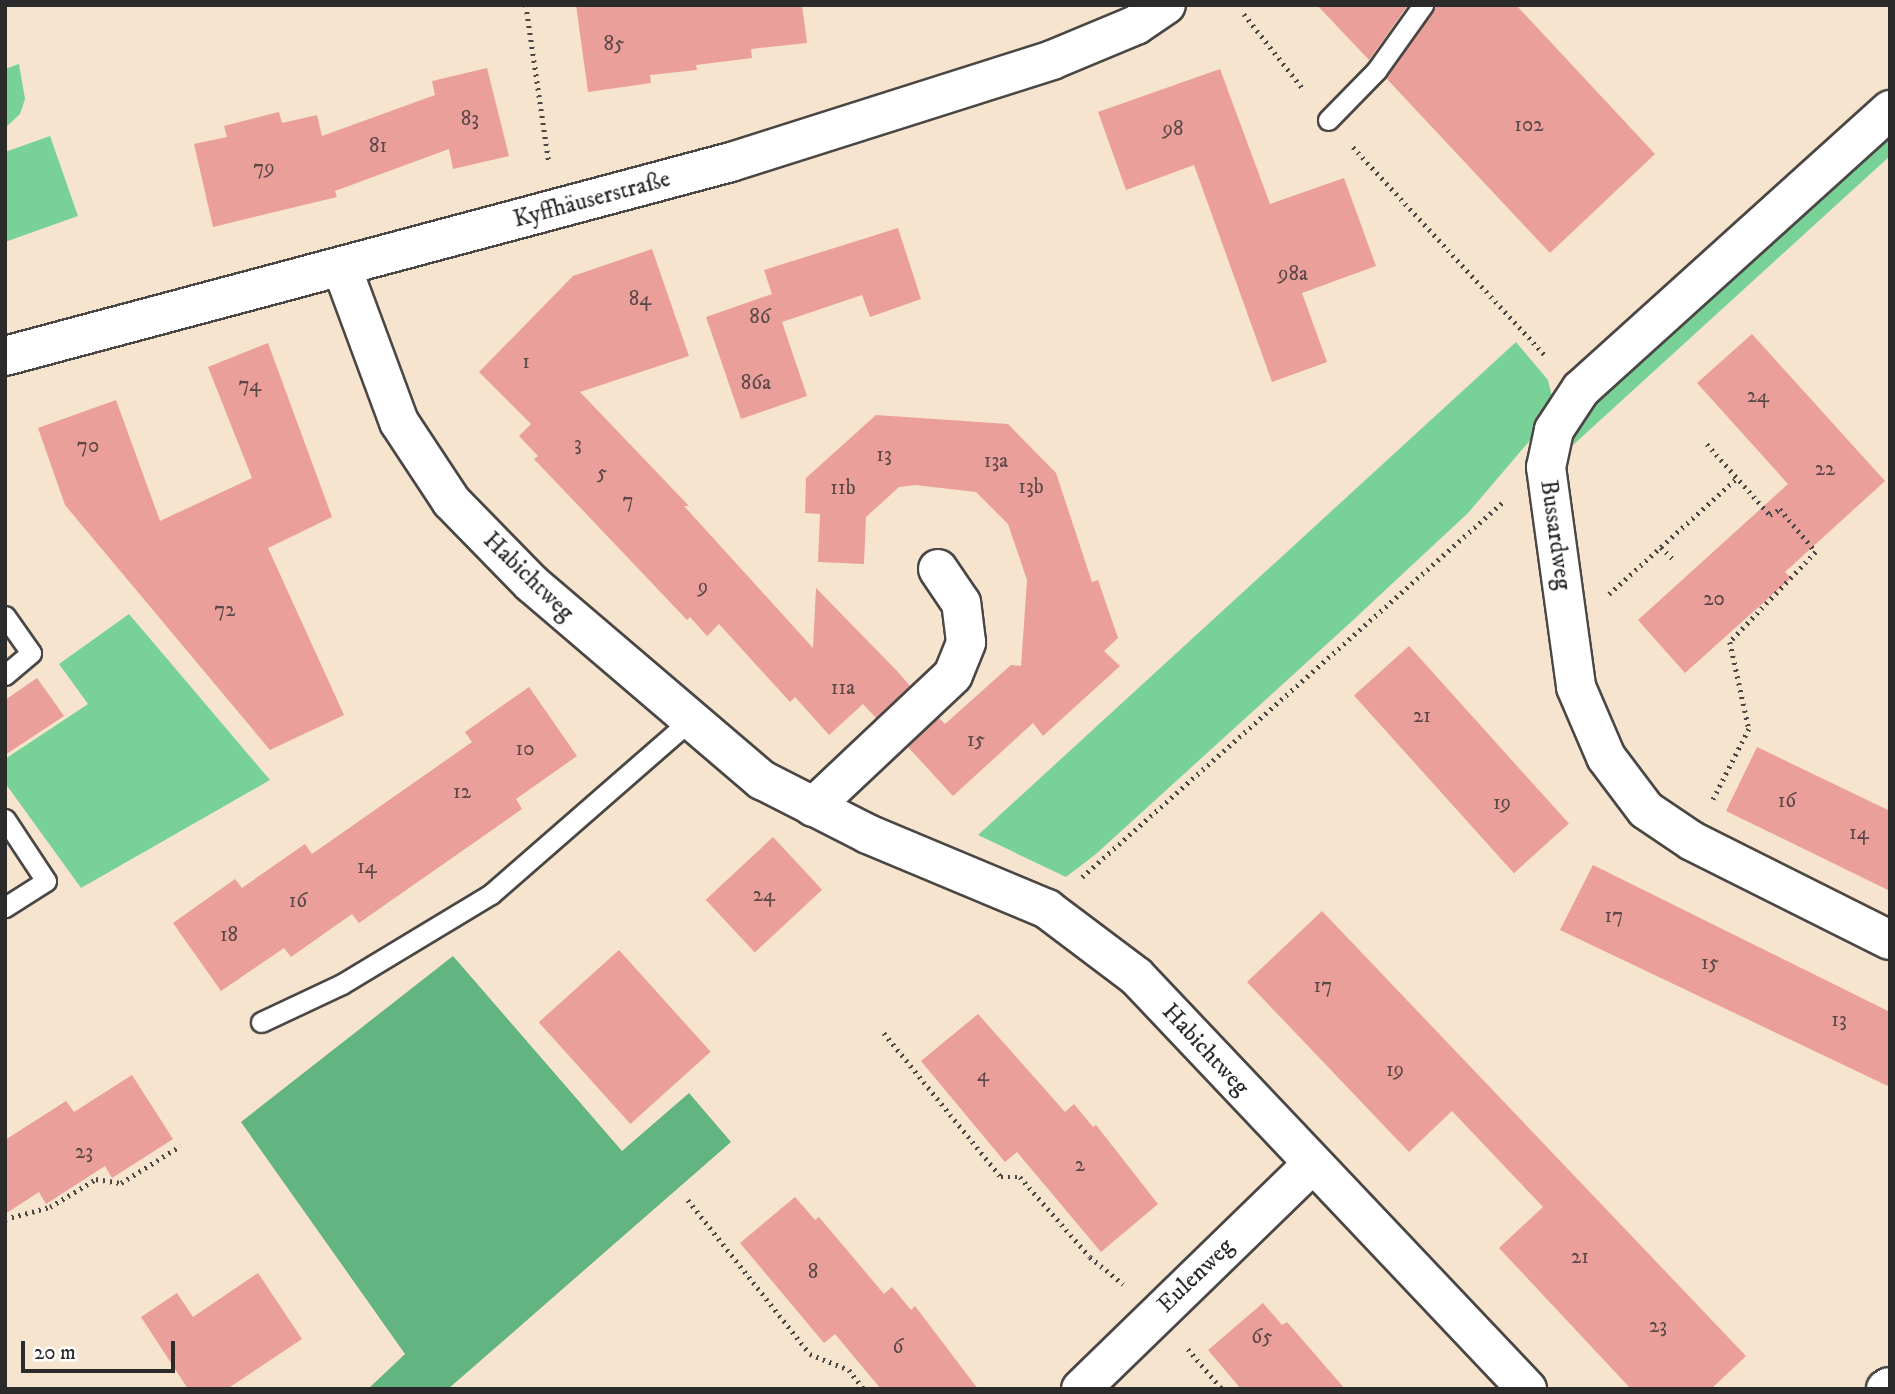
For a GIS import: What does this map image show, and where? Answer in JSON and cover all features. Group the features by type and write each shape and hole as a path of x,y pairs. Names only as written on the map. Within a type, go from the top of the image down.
{"street":[{"name":"Kyffhäuserstraße","path":"5,356 557,211 731,162 1052,60 1136,25 1166,5"},
{"name":"Bussardweg","path":"1890,110 1581,389 1554,430 1546,467 1576,687 1606,757 1646,810 1692,841 1890,940"},
{"name":"Habichtweg","path":"342,268 399,422 452,501 531,583 689,721 762,780 813,807 1047,909 1136,976 1527,1389"},
{"path":"813,807 953,675 966,642 961,603 938,569"},
{"name":"Eulenweg","path":"1082,1389 1312,1164"}],"lane":[{"path":"1328,120 1376,71 1423,5"},
{"path":"5,616 31,653 5,675"},
{"path":"261,1022 342,984 491,894 689,721"},
{"path":"5,819 46,881 5,907"}],"path":[{"path":"526,5 557,211"},
{"path":"1244,14 1328,120 1529,340 1581,389"},
{"path":"1692,841 1749,729 1730,642 1816,551 1780,509 1770,515 1707,443"},
{"path":"1047,909 1546,467"},
{"path":"1566,609 1604,599 1737,477"},
{"path":"1661,547 1675,561"},
{"path":"884,1033 1001,1177 1020,1177 1090,1257"},
{"path":"5,1219 50,1208 96,1179 121,1183 180,1146"},
{"path":"688,1200 810,1354 849,1370 864,1389"}],"green space":[{"path":"19,64 25,99 20,114 5,128 5,69"},
{"path":"1890,125 1890,156 1573,445 1575,416"},
{"path":"50,136 78,216 5,242 5,152"},
{"path":"1516,342 1548,380 1553,401 1532,438 1468,513 1350,623 1096,854 1066,877 978,835"},
{"path":"129,614 270,780 81,888 5,783 5,759 88,704 59,664"},
{"path":"453,956 622,1151 689,1093 731,1142 448,1389 368,1389 405,1354 241,1122"}],"building":[{"path":"576,5 802,5 807,43 751,49 752,58 696,65 697,70 650,75 651,83 588,92"},
{"path":"1317,5 1408,5 1369,60"},
{"path":"1435,5 1516,5 1655,154 1550,253 1386,78"},
{"path":"487,68 509,156 453,169 449,149 335,191 337,197 213,227 194,144 227,137 224,126 279,112 282,123 317,115 322,136 435,95 432,81"},
{"path":"1220,69 1270,204 1344,178 1376,266 1302,293 1327,362 1272,382 1194,165 1126,190 1098,112"},
{"path":"898,228 921,299 870,317 862,295 782,322 807,396 741,419 706,317 772,294 764,270"},
{"path":"652,249 689,356 580,392 689,506 684,506 813,648 816,588 898,672 910,686 876,718 863,704 829,735 795,697 790,702 719,624 707,636 690,617 687,620 534,459 538,456 519,436 531,424 479,372 573,276"},
{"path":"1752,334 1885,481 1785,572 1791,578 1685,673 1638,620 1788,484 1697,383"},
{"path":"268,343 332,517 268,548 344,715 270,750 65,505 38,428 116,400 160,521 252,478 208,367"},
{"path":"876,415 1008,424 1056,473 1092,582 1098,580 1118,638 1104,651 1120,666 1043,736 1033,723 953,796 908,747 939,718 945,724 1011,665 1021,666 1027,580 1008,524 976,492 915,485 899,487 866,517 864,564 818,562 820,514 805,513 806,478"},
{"path":"1409,646 1569,824 1514,873 1354,696"},
{"path":"37,678 64,716 5,755 5,700"},
{"path":"529,687 577,756 516,799 522,809 359,923 352,914 291,957 284,948 221,991 173,923 235,879 242,888 305,844 312,854 472,742 465,732"},
{"path":"1757,747 1890,811 1890,891 1726,811"},
{"path":"773,837 822,890 755,952 706,900"},
{"path":"1593,865 1890,1012 1890,1087 1560,930"},
{"path":"1322,911 1746,1356 1711,1389 1631,1389 1499,1248 1543,1207 1452,1111 1409,1152 1247,982"},
{"path":"619,950 711,1052 630,1124 539,1022"},
{"path":"978,1014 1065,1112 1074,1104 1093,1127 1096,1125 1158,1204 1101,1252 1017,1152 1005,1162 921,1061"},
{"path":"132,1075 173,1139 112,1178 105,1166 46,1204 39,1192 5,1214 5,1140 66,1101 74,1112"},
{"path":"795,1197 815,1220 819,1217 884,1294 892,1287 911,1310 915,1306 978,1389 881,1389 835,1334 824,1343 740,1243"},
{"path":"258,1273 302,1339 227,1389 188,1389 141,1317 177,1293 193,1317"},
{"path":"1263,1303 1282,1325 1287,1322 1345,1389 1241,1389 1208,1350"}]}
